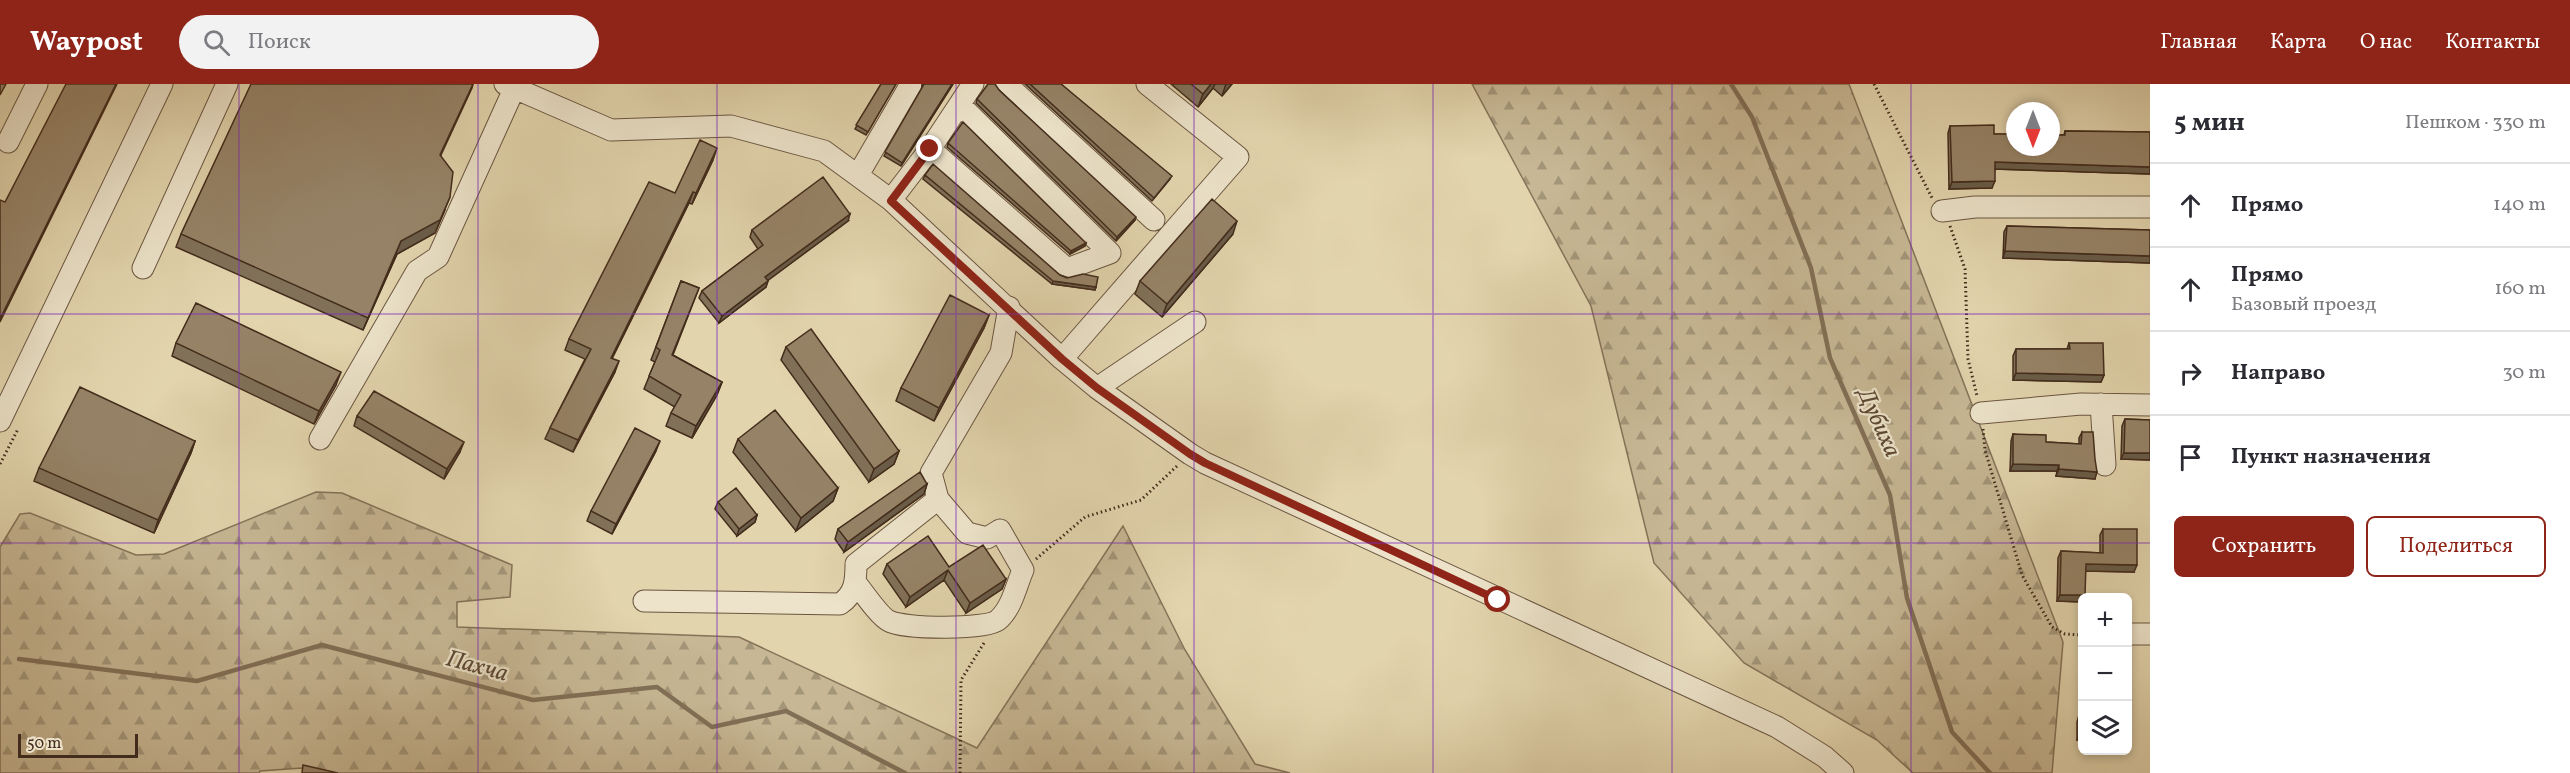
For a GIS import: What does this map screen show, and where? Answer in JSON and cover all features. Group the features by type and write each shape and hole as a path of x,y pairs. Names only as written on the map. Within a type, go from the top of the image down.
{"street":[{"path":"8,142 38,84"},
{"path":"0,421 162,84"},
{"path":"143,268 227,84"},
{"path":"858,175 911,84"},
{"path":"891,201 930,149 973,84"},
{"path":"1006,84 1154,220"},
{"path":"1062,359 1238,157 1147,84"},
{"path":"320,439 417,271 438,257 510,86 611,130 731,126 824,151 858,175 891,201 1062,359 1097,388 1190,454 1476,590 1778,727 1825,757 1843,773"},
{"path":"930,149 1067,269 1110,253 960,105"},
{"path":"1942,211 1975,207 2150,207"},
{"path":"855,583 888,621 918,626 977,627 997,621 1008,607 1023,570 1000,530 987,538 968,533 938,499 931,473 1001,353 1009,308"},
{"path":"1097,388 1195,322"},
{"path":"2101,404 2105,465"},
{"path":"1982,412 2101,404 2150,405"},
{"path":"644,601 840,604 849,598 855,583 856,564 938,499"},
{"path":"2132,634 2150,634"}],"path":[{"path":"1874,84 1927,191 1942,211 1953,232 1965,269 1968,359 1982,412 1985,450 2022,575 2052,627 2065,634 2078,635"},
{"path":"1023,570 1085,517 1141,500 1190,454"},
{"path":"960,773 961,680 997,621"}],"green space":[{"path":"1472,84 1849,84 2063,642 2052,773 1913,773 1877,740 1744,663 1654,563 1591,306"},
{"path":"316,492 342,493 512,565 510,597 457,602 457,627 739,637 977,748 1123,526 1185,650 1255,764 1290,773 323,773 302,768 260,771 259,773 0,773 0,547 20,514 30,513 136,555 164,554"}],"building":[{"path":"0,84 6,84 0,95"},
{"path":"66,84 116,84 0,319 0,200 5,202"},
{"path":"251,84 473,84 440,155 453,172 450,197 440,220 401,241 368,318 181,234"},
{"path":"881,84 896,84 868,132 856,125"},
{"path":"924,84 952,84 902,163 885,152"},
{"path":"988,84 995,84 1136,217 1117,237 977,99"},
{"path":"1030,84 1061,84 1172,176 1154,198"},
{"path":"1191,84 1211,84 1203,94"},
{"path":"963,122 1086,243 1071,251 948,143"},
{"path":"1994,125 1994,134 2006,134 2006,156 2060,156 2060,135 2065,135 2065,131 2150,132 2150,167 1995,162 1995,181 1952,182 1950,126"},
{"path":"700,140 717,148 611,358 619,361 578,440 550,428 591,349 569,339 649,182 675,193"},
{"path":"933,164 1060,275 1067,278 1083,274 1098,277 1096,287 1053,281 925,175"},
{"path":"823,177 850,214 765,277 768,281 722,316 702,291 763,245 752,230"},
{"path":"1212,199 1237,221 1167,304 1140,281"},
{"path":"2007,226 2150,230 2150,256 2005,251"},
{"path":"681,281 699,288 672,355 722,382 696,426 671,413 681,395 649,376 660,350 656,347"},
{"path":"950,295 989,315 939,408 901,388"},
{"path":"196,303 341,372 319,411 176,343"},
{"path":"811,329 899,451 874,469 786,347"},
{"path":"2069,343 2103,343 2104,375 2016,373 2016,349 2070,349"},
{"path":"80,387 195,441 158,520 39,468"},
{"path":"374,391 464,442 447,469 357,416"},
{"path":"775,410 838,488 801,518 738,439"},
{"path":"2125,419 2150,420 2150,453 2124,453"},
{"path":"635,428 660,441 616,524 591,511"},
{"path":"2082,432 2093,432 2097,472 2059,469 2059,465 2013,464 2013,434 2046,435 2046,442 2081,444"},
{"path":"920,472 927,484 848,542 838,529"},
{"path":"736,488 757,515 739,529 718,502"},
{"path":"2103,529 2137,529 2137,565 2086,564 2085,593 2060,595 2061,551 2103,553"},
{"path":"928,536 949,567 983,545 1006,579 970,603 948,570 910,597 887,564"},
{"path":"303,765 338,773 302,773"}],"waterway":[{"name":"Дубиха","path":"1731,84 1752,117 1811,268 1830,358 1890,495 1907,598 1952,732 1990,773"},
{"name":"Пахча","path":"19,659 197,681 322,645 533,700 657,687 712,727 786,711 905,773"}],"route":[{"path":"930,149 891,201 1062,359 1097,388 1205,463 1498,600"}]}
